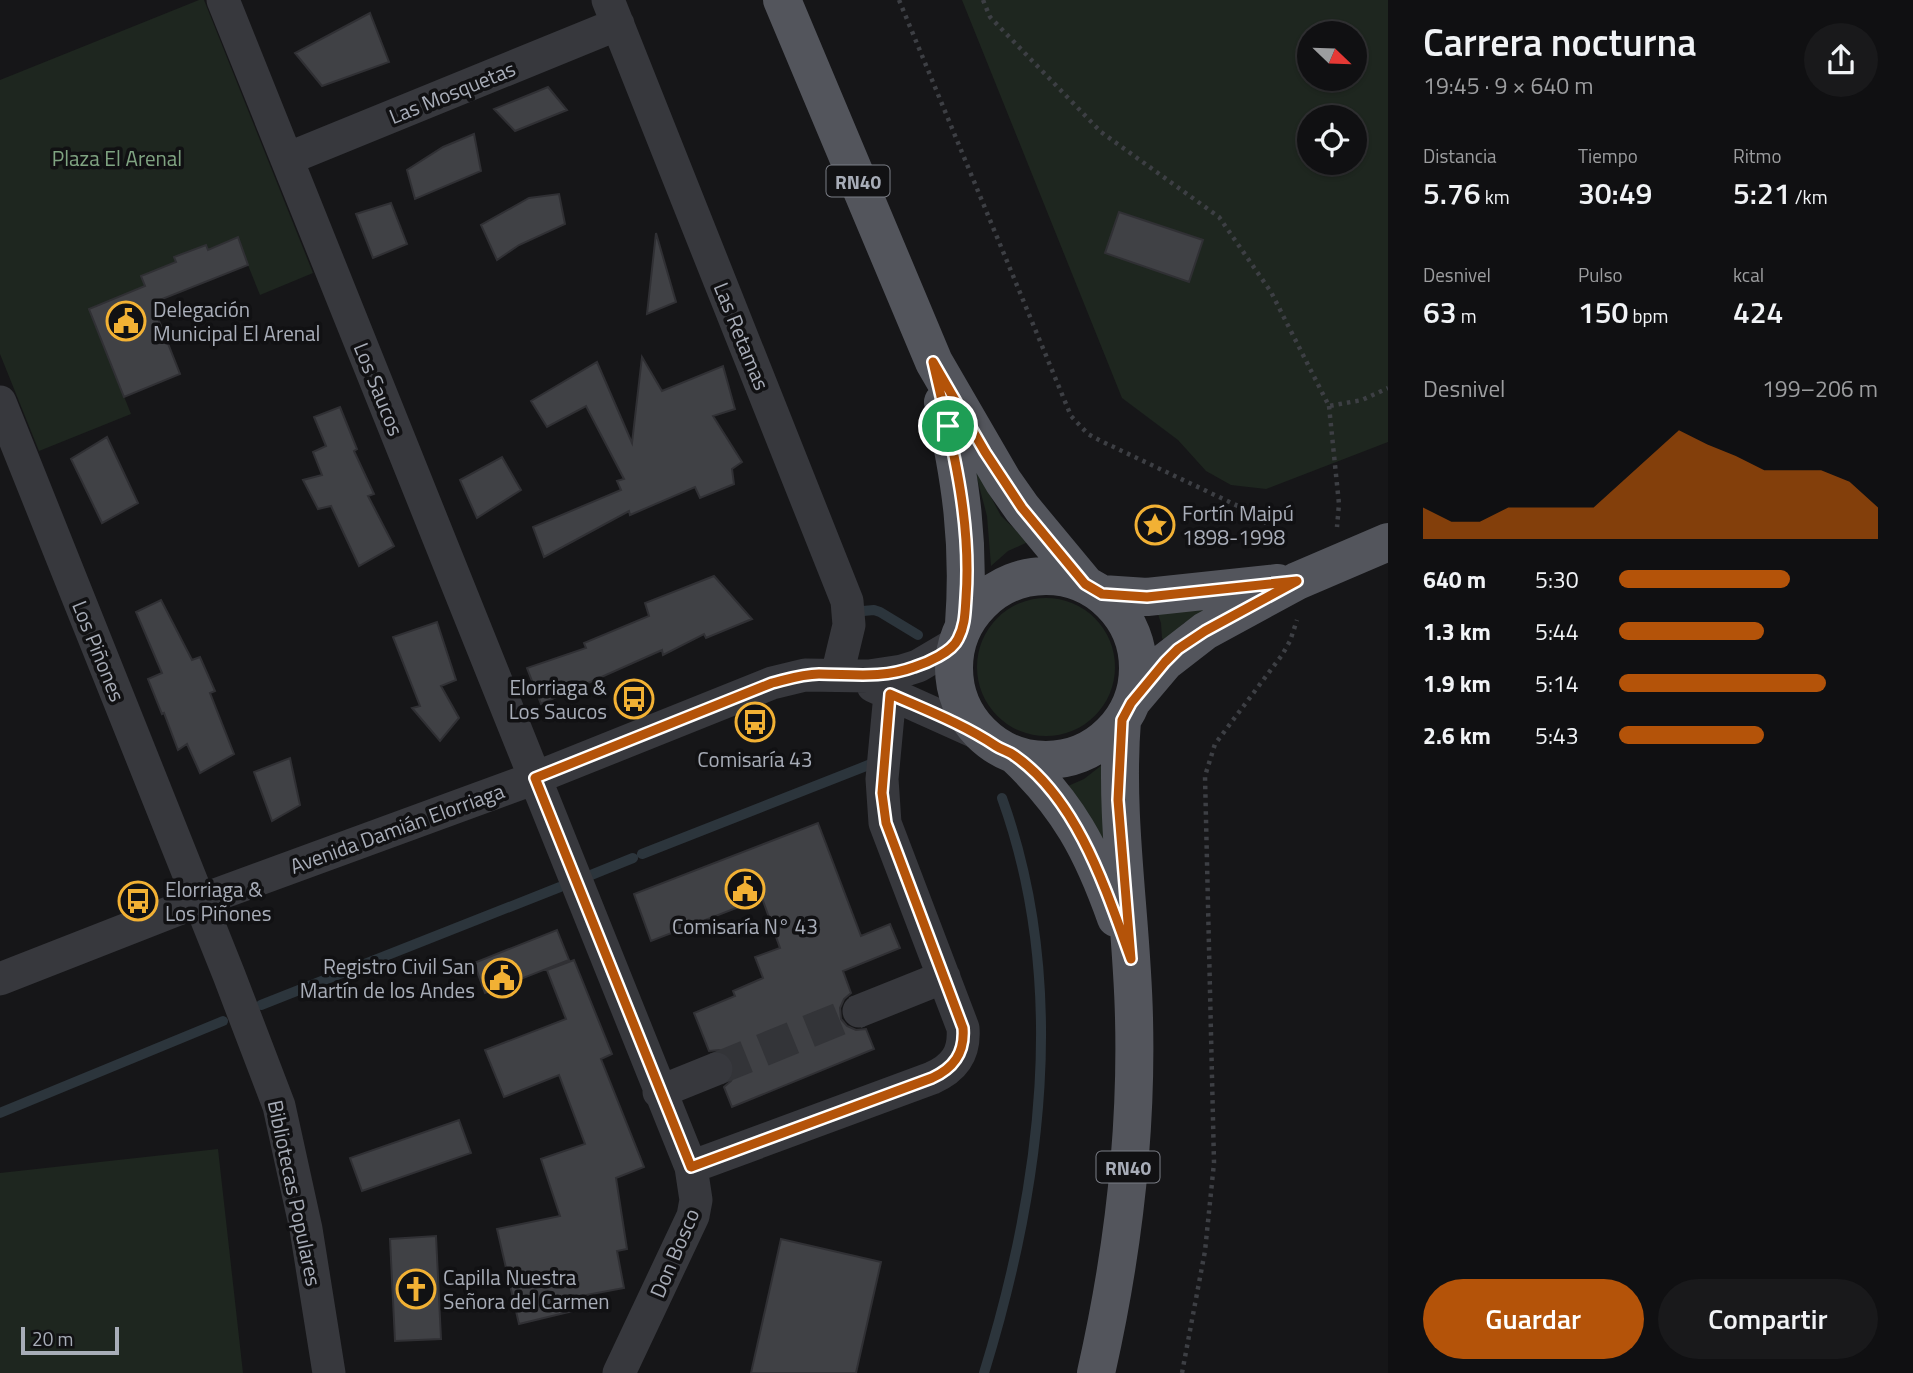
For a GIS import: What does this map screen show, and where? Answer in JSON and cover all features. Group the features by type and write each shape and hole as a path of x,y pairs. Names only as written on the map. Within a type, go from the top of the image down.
{"main road":[{"name":"RN40","path":"782,0 933,362 1003,481 1022,508 1093,589 1117,608 1135,643 1138,673 1126,712 1118,800 1131,959 1134,1049 1128,1171 1116,1272 1096,1373"},
{"name":"RN40","path":"933,362 955,457 964,512 967,556 960,633 954,663 960,702 969,720 997,747 1034,760 1055,760 1092,748 1109,736 1126,712"},
{"path":"1126,712 1165,662 1178,649 1205,631 1297,581 1388,542"},
{"path":"960,633 990,594 1026,577 1046,575 1066,578 1093,589 1147,597 1297,581"},
{"name":"RN40","path":"1015,755 1054,794 1076,826 1098,872 1131,959"}],"street":[{"name":"Los Saucos","path":"223,0 535,778"},
{"name":"Las Mosquetas","path":"287,159 613,12"},
{"name":"Las Retamas","path":"613,12 847,601 849,625 837,676"},
{"name":"Los Piñones","path":"0,402 199,901"},
{"path":"691,1167 932,1078 951,1068 960,1054 963,1028 886,823 882,786 888,684 918,666 960,633"},
{"name":"Avenida Damián Elorriaga","path":"0,979 199,901 535,778 772,683 805,675 837,676 888,684 982,735"},
{"name":"Don Bosco","path":"535,778 691,1167 696,1200 693,1216 619,1373"},
{"name":"Bibliotecas Populares","path":"199,901 278,1106 306,1229 329,1373"},
{"path":"859,1011 944,977"},
{"path":"659,1091 716,1069"}],"path":[{"path":"983,0 990,17 1101,132 1219,217 1272,292 1329,406 1339,504 1333,565"},
{"path":"1329,406 1363,400 1388,388"}],"green space":[{"name":"Plaza El Arenal","path":"204,0 313,273 260,295 237,238 208,250 205,245 175,257 176,262 145,286 89,309 131,414 39,451 0,354 0,80"},
{"path":"962,0 1388,0 1388,442 1266,489 1231,485 1206,471 1178,440 1122,398"},
{"path":"973,463 1001,516 1028,542 1008,551 991,566 987,516"},
{"path":"1046,598 1072,603 1095,618 1110,641 1115,667 1110,693 1095,716 1072,731 1046,736 1020,731 997,716 982,693 977,667 982,641 997,618 1020,603"},
{"path":"1227,601 1184,623 1165,641 1162,638 1156,608"},
{"path":"1107,761 1111,865 1068,786 1084,779"},
{"path":"218,1149 243,1373 0,1373 0,1173"}],"building":[{"path":"370,13 389,62 322,86 295,53"},
{"path":"548,87 567,110 515,131 494,109"},
{"path":"474,134 481,171 415,199 407,170 443,147"},
{"path":"559,194 565,224 519,245 497,260 481,225 529,198"},
{"path":"391,203 407,244 373,258 356,214"},
{"path":"1119,212 1203,240 1189,282 1105,253"},
{"path":"656,233 676,302 647,314"},
{"name":"Delegación Municipal El Arenal","path":"238,237 248,265 152,303 180,374 124,397 89,309 145,286 141,276 176,262 174,257 206,245 208,250"},
{"path":"642,357 662,391 723,366 735,409 713,416 742,462 732,469 734,484 700,498 695,487 630,515 629,511 544,557 533,527 621,490 617,481 624,479 586,406 547,427 531,401 597,362 632,443"},
{"path":"340,407 357,449 354,451 374,494 368,496 394,546 359,566 331,506 318,509 303,480 322,475 313,452 326,446 314,417"},
{"path":"107,437 138,503 102,523 71,459"},
{"path":"502,457 521,490 477,518 460,480"},
{"path":"714,576 752,619 706,638 704,634 663,655 662,650 541,704 527,668 586,648 584,643 649,616 645,603"},
{"path":"161,600 192,660 200,657 215,691 210,693 234,754 200,773 187,744 178,750 148,679 162,673 136,612"},
{"path":"437,622 456,680 441,686 459,718 440,741 412,708 420,706 393,637"},
{"path":"290,758 300,805 272,821 254,772"},
{"path":"818,823 861,936 890,924 900,948 843,971 851,993 840,1008 841,1019 856,1030 866,1029 874,1049 732,1107 724,1087 735,1072 734,1061 727,1053 709,1051 694,1013 735,996 733,991 763,978 755,957 780,948 762,898 651,941 634,894"},
{"name":"Registro Civil San Martín de los Andes","path":"557,930 569,960 485,993 474,963"},
{"path":"574,960 612,1054 601,1059 644,1167 616,1178 627,1249 617,1251 624,1288 570,1298 573,1311 519,1324 497,1229 560,1216 541,1159 585,1144 559,1075 504,1097 485,1050 566,1019 547,970"},
{"path":"459,1120 471,1153 362,1191 350,1158"},
{"name":"Capilla Nuestra Señora del Carmen","path":"436,1236 441,1339 395,1341 390,1239"},
{"path":"781,1239 881,1262 856,1373 751,1373"}],"waterway":[{"path":"852,612 880,612 918,635"},
{"path":"642,854 871,764"},
{"path":"984,1373 1004,1303 1020,1231 1040,1086 1041,1013 1035,940 1023,869 1002,798"},
{"path":"591,875 633,858"},
{"path":"261,1005 560,887"},
{"path":"0,1113 223,1021"}],"tunnel":[{"path":"716,1069 859,1011"}],"place":[{"name":"Delegación Municipal El Arenal","path":"126,321"},
{"name":"Fortín Maipú 1898-1998","path":"1155,525"},
{"name":"Elorriaga & Los Saucos","path":"634,699"},
{"name":"Comisaría 43","path":"755,722"},
{"name":"Comisaría N° 43","path":"745,889"},
{"name":"Elorriaga & Los Piñones","path":"138,901"},
{"name":"Registro Civil San Martín de los Andes","path":"502,978"},
{"name":"Capilla Nuestra Señora del Carmen","path":"416,1289"}],"route":[{"path":"933,362 985,452 1022,508 1085,584 1102,594 1147,597 1297,581 1205,631 1178,649 1131,703 1122,720 1118,800 1131,959 1086,844 1054,794 1015,755 997,747 982,735 890,694 883,809 890,836 963,1028 960,1054 951,1068 944,1073 691,1167 535,778 772,683 805,675 886,675 918,666 957,643 964,624 967,556 961,491 948,426 933,362"}]}
